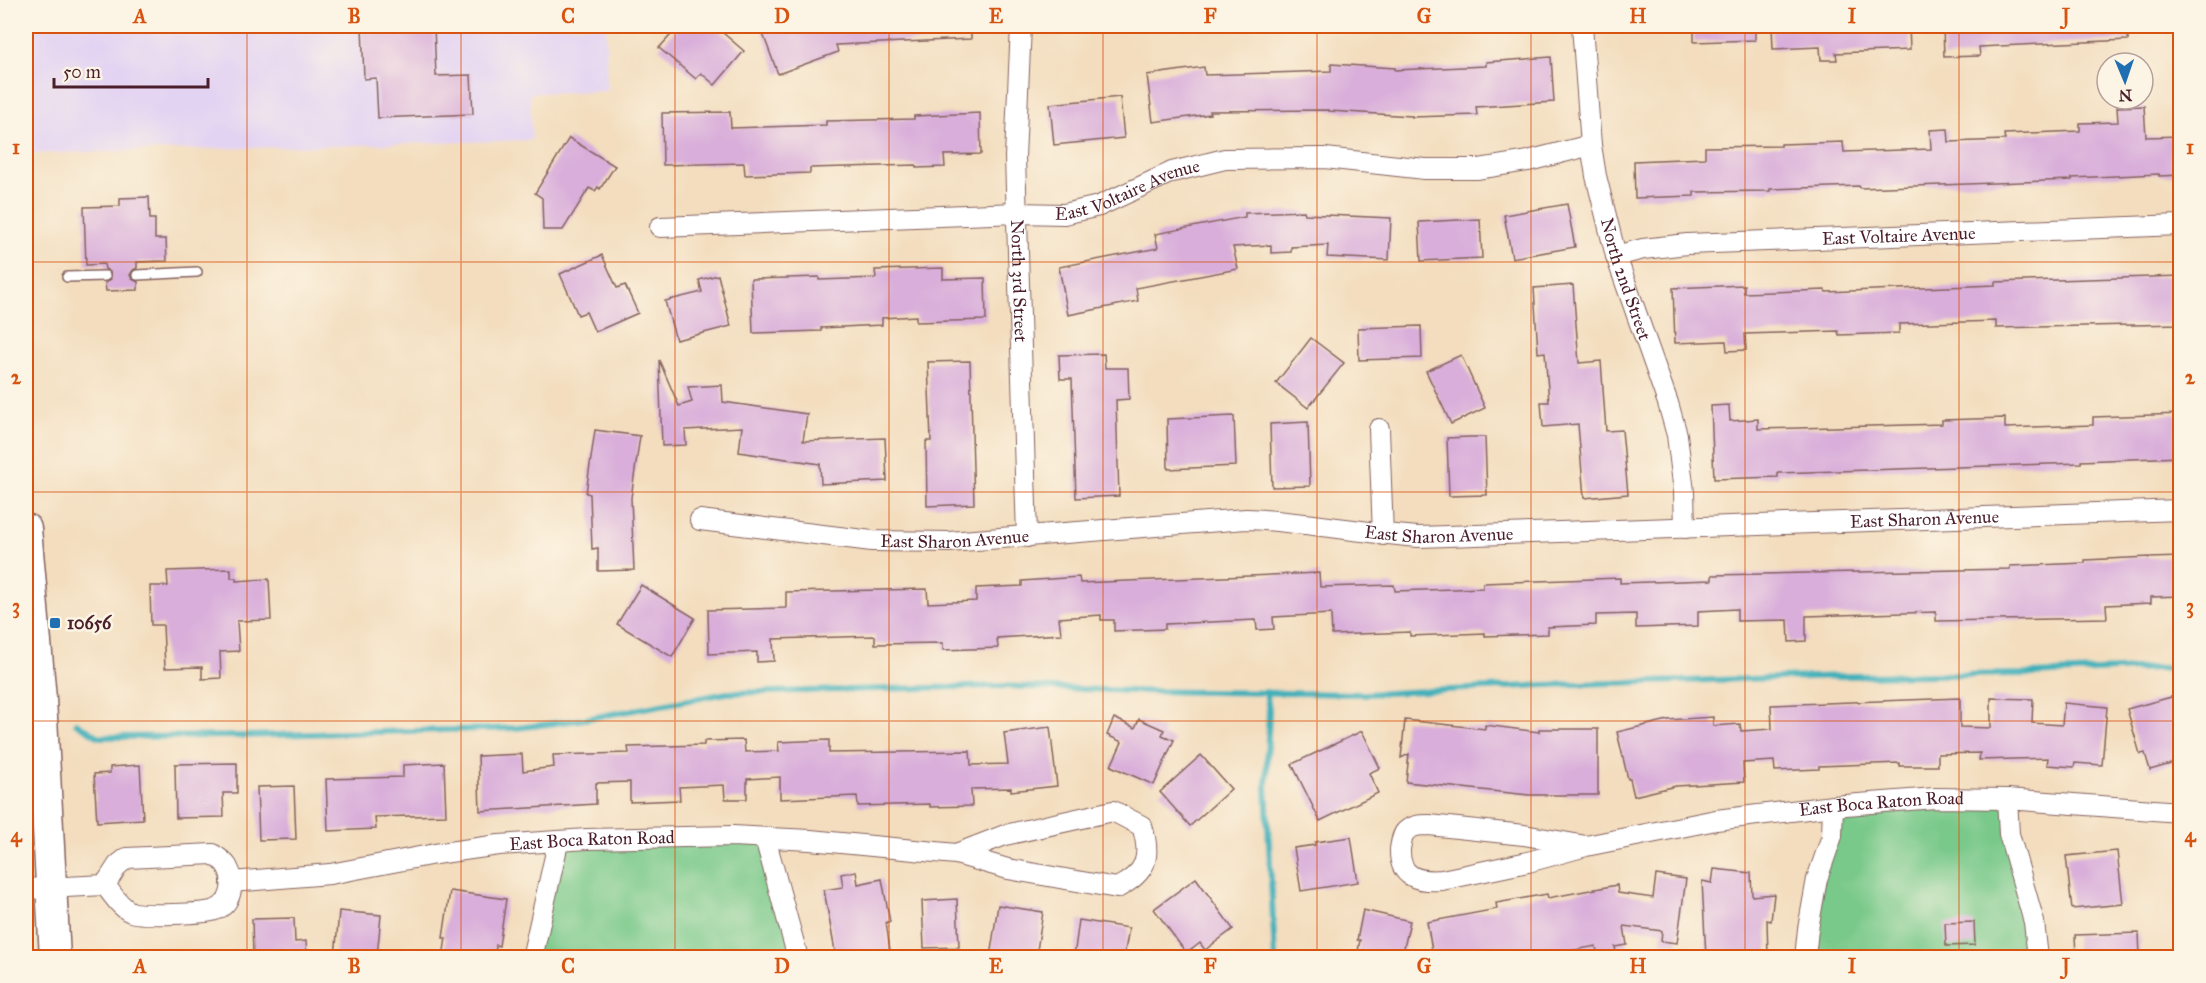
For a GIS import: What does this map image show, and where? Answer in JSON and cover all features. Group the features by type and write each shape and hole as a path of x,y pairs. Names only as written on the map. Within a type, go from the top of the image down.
{"main road":[{"path":"26,529 39,888 55,957"}],"street":[{"name":"North 3rd Street","path":"1021,26 1015,157 1027,537"},
{"name":"North 2nd Street","path":"1582,26 1591,145 1598,185 1616,255 1677,435 1682,472 1685,528"},
{"name":"East Voltaire Avenue","path":"660,227 1017,213 1064,214 1099,206 1172,172 1225,159 1325,158 1425,169 1478,169 1528,161 1591,145"},
{"name":"East Voltaire Avenue","path":"1616,255 1687,244 2181,225"},
{"path":"1379,429 1383,535"},
{"name":"East Sharon Avenue","path":"700,520 872,541 949,542 1246,519 1290,521 1383,535 1419,537 2181,510"},
{"name":"East Boca Raton Road","path":"1586,846 1524,835 1416,825 1406,831 1401,843 1400,860 1405,872 1429,881 1716,820 1833,806 1935,798 2007,800 2181,812"},
{"path":"2007,800 2009,834 2034,922 2038,957"},
{"path":"1805,957 1817,879 1832,836 1833,806"},
{"name":"East Boca Raton Road","path":"231,882 330,874 435,854 499,845 558,843 587,839 733,836 810,840 956,854 1008,869 1117,888 1141,872 1146,858 1146,838 1142,826 1113,811 1005,835 956,854"},
{"path":"765,838 798,957"},
{"path":"532,957 558,843"},
{"path":"213,854 226,864 231,874 230,896 224,905 214,911 146,915 130,911 105,885 118,865 127,858 140,856 213,854"},
{"path":"39,888 105,885"}],"lane":[{"path":"138,274 197,272"},
{"path":"67,277 105,276"}],"shaded area":[{"path":"26,26 606,26 607,91 530,93 532,140 26,154"}],"green space":[{"path":"2007,799 2038,957 1805,958 1833,806"},
{"path":"765,838 798,958 532,958 558,843"}],"building":[{"path":"362,26 434,26 436,76 471,75 473,114 378,118 376,78 364,79"},
{"path":"679,26 715,26 744,51 715,85 701,73 696,79 659,48"},
{"path":"760,26 971,26 971,39 836,45 838,52 778,74"},
{"path":"1694,26 1755,26 1755,40 1694,42"},
{"path":"1772,26 1909,26 1910,50 1836,53 1837,60 1821,60 1820,47 1773,49"},
{"path":"1943,26 2128,26 2128,40 1979,47 1980,56 1944,57"},
{"path":"1551,57 1554,102 1476,107 1477,115 1412,117 1329,110 1210,111 1210,114 1153,122 1147,75 1204,67 1205,75 1331,71 1331,64 1395,68 1395,70 1486,66 1486,62"},
{"path":"1120,97 1124,138 1054,145 1050,104"},
{"path":"2117,111 2144,111 2146,137 2181,136 2181,175 1694,192 1694,196 1635,198 1634,161 1705,158 1705,147 1843,142 1844,152 1931,149 1930,130 1948,129 1949,142 2005,140 2004,134 2080,131 2080,123 2118,122"},
{"path":"730,112 731,128 826,125 826,121 914,119 914,116 980,113 981,154 944,155 945,167 916,168 916,165 810,168 810,173 745,175 744,163 663,165 662,113"},
{"path":"569,138 615,166 600,189 598,187 595,191 589,188 563,230 543,230 542,198 535,193"},
{"path":"149,197 150,219 155,219 155,239 166,239 167,261 137,262 137,268 130,275 138,282 138,290 106,291 105,283 111,279 110,272 105,269 104,264 86,265 84,207 120,206 120,198"},
{"path":"1567,204 1575,247 1512,258 1504,215"},
{"path":"1304,211 1305,214 1391,218 1389,260 1327,257 1328,245 1291,247 1291,252 1271,253 1271,245 1233,247 1238,269 1136,288 1138,301 1068,315 1059,267 1158,248 1155,234 1245,217 1245,213"},
{"path":"1480,219 1482,258 1421,261 1419,222"},
{"path":"602,255 617,288 625,285 638,313 595,332 586,312 578,315 560,274"},
{"path":"943,268 943,279 985,278 986,320 916,322 916,316 882,318 882,325 821,328 821,331 753,333 751,279 876,278 875,270"},
{"path":"718,275 731,326 676,340 665,301 702,292 699,280"},
{"path":"2181,276 2181,324 1996,328 1996,321 1899,324 1899,333 1839,335 1838,331 1745,334 1746,350 1727,351 1726,341 1675,343 1673,288 1744,285 1744,293 1825,290 1826,292 1995,285 1995,282"},
{"path":"1573,285 1579,363 1601,361 1606,431 1622,430 1628,494 1584,498 1578,424 1543,427 1541,402 1549,402 1545,352 1538,353 1534,288"},
{"path":"1421,326 1422,358 1359,360 1358,328"},
{"path":"1311,338 1344,363 1308,408 1276,383"},
{"path":"1104,354 1105,368 1128,368 1129,399 1116,400 1119,496 1076,498 1072,379 1060,379 1059,355"},
{"path":"1461,355 1485,408 1451,424 1426,371"},
{"path":"659,360 679,406 692,402 688,387 722,385 723,402 807,414 803,441 885,438 887,481 821,484 820,464 739,452 742,427 685,430 686,445 662,446"},
{"path":"970,361 974,504 927,506 926,441 931,441 928,362"},
{"path":"1729,405 1730,421 1758,419 1758,429 1942,424 1942,420 2005,418 2005,428 2093,425 2093,417 2181,414 2181,457 2081,461 2081,463 1778,473 1778,477 1714,479 1711,406"},
{"path":"1234,416 1236,466 1168,469 1167,419"},
{"path":"1308,422 1310,486 1272,487 1270,424"},
{"path":"595,430 640,436 631,498 634,570 598,571 598,548 592,549 590,494 586,493"},
{"path":"1485,437 1487,495 1449,496 1447,438"},
{"path":"2181,557 2181,596 2151,597 2151,603 2106,605 2107,618 1936,621 1936,612 1806,616 1806,641 1789,642 1788,620 1737,621 1737,609 1698,611 1698,626 1636,628 1636,614 1596,615 1596,625 1548,627 1548,634 1485,636 1485,633 1410,636 1410,632 1332,635 1331,614 1273,617 1274,629 1257,630 1256,620 1165,624 1165,629 1114,631 1114,620 1101,620 1101,615 1059,618 1061,634 997,638 998,648 943,650 943,643 875,644 875,636 773,639 774,661 757,662 757,652 709,654 708,610 786,608 786,592 927,589 928,603 976,601 976,588 1022,586 1022,581 1079,577 1080,583 1319,573 1320,587 1394,585 1395,591 1483,588 1483,583 1620,578 1620,583 1712,580 1712,575 2010,569 2010,566 2085,563 2085,560"},
{"path":"231,569 231,578 236,578 236,581 269,579 271,620 237,621 239,651 220,652 221,678 202,679 202,667 165,668 163,625 151,625 150,586 168,586 167,571"},
{"path":"641,585 695,618 672,657 617,624"},
{"path":"2175,696 2181,716 2181,761 2150,770 2145,753 2140,754 2127,709"},
{"path":"1960,698 1960,727 1991,728 1991,698 2033,699 2032,723 2062,725 2064,703 2107,707 2102,765 2075,763 2074,767 2047,765 2048,758 1979,760 1980,753 1938,754 1938,766 1900,766 1900,763 1819,766 1819,769 1775,771 1774,761 1743,763 1744,782 1676,786 1634,796 1617,732 1668,720 1713,717 1713,726 1740,724 1741,731 1772,729 1771,705"},
{"path":"1114,718 1135,728 1139,719 1164,730 1162,735 1174,740 1154,785 1111,766 1122,742 1107,735"},
{"path":"1405,720 1485,729 1485,725 1539,732 1539,729 1598,729 1598,795 1529,795 1406,782 1409,754 1401,758"},
{"path":"1050,727 1057,786 1011,791 1011,788 971,789 972,806 930,807 930,804 858,806 857,796 780,799 780,777 747,779 747,799 725,799 724,785 679,787 680,800 630,802 630,782 596,783 596,804 480,811 478,756 522,754 523,771 554,767 553,755 629,753 628,747 704,745 704,741 744,740 745,752 779,751 778,742 829,740 829,753 970,751 971,765 1008,764 1004,733"},
{"path":"1362,731 1380,768 1369,773 1378,793 1320,821 1292,764"},
{"path":"1201,755 1231,789 1190,826 1160,792"},
{"path":"237,763 237,793 223,793 224,817 176,818 175,764"},
{"path":"444,763 446,815 375,817 376,829 328,831 326,779 403,777 403,765"},
{"path":"140,765 143,819 97,822 94,774 110,773 110,767"},
{"path":"294,786 296,839 259,840 257,787"},
{"path":"1351,837 1358,882 1301,891 1294,848 1315,845 1315,842"},
{"path":"2117,851 2123,904 2072,909 2066,856"},
{"path":"1714,869 1751,873 1752,896 1774,894 1771,921 1767,920 1768,957 1706,957 1702,881 1712,883"},
{"path":"856,871 858,884 882,879 890,922 886,922 891,957 836,957 824,890 843,887 841,874"},
{"path":"1656,875 1686,879 1677,943 1661,941 1662,931 1624,926 1627,945 1615,947 1617,957 1598,957 1596,946 1558,953 1558,957 1444,957 1444,954 1433,956 1427,922 1497,909 1496,903 1547,894 1548,898 1617,885 1618,893 1653,898"},
{"path":"1196,878 1233,929 1205,950 1200,943 1191,950 1184,950 1154,909"},
{"path":"450,891 506,899 499,946 496,945 495,957 443,957 446,938 443,938"},
{"path":"957,899 959,947 924,948 922,901"},
{"path":"998,905 1043,912 1036,957 990,957"},
{"path":"1363,910 1410,921 1402,957 1357,957 1360,940 1357,940"},
{"path":"339,911 381,915 377,957 335,957"},
{"path":"294,918 295,942 306,941 307,957 253,957 252,919"},
{"path":"1079,920 1129,928 1124,957 1074,957"},
{"path":"1974,922 1975,945 1946,946 1945,923"},
{"path":"2139,933 2140,957 2076,957 2075,935"}],"waterway":[{"path":"76,723 99,737 239,736 517,728 579,720 727,693 1001,686 1132,691 1366,694 1546,685 1846,676 2033,674 2180,667"},
{"path":"1266,692 1269,710 1266,787 1275,958"}],"place":[{"name":"10656","path":"55,623"}]}
